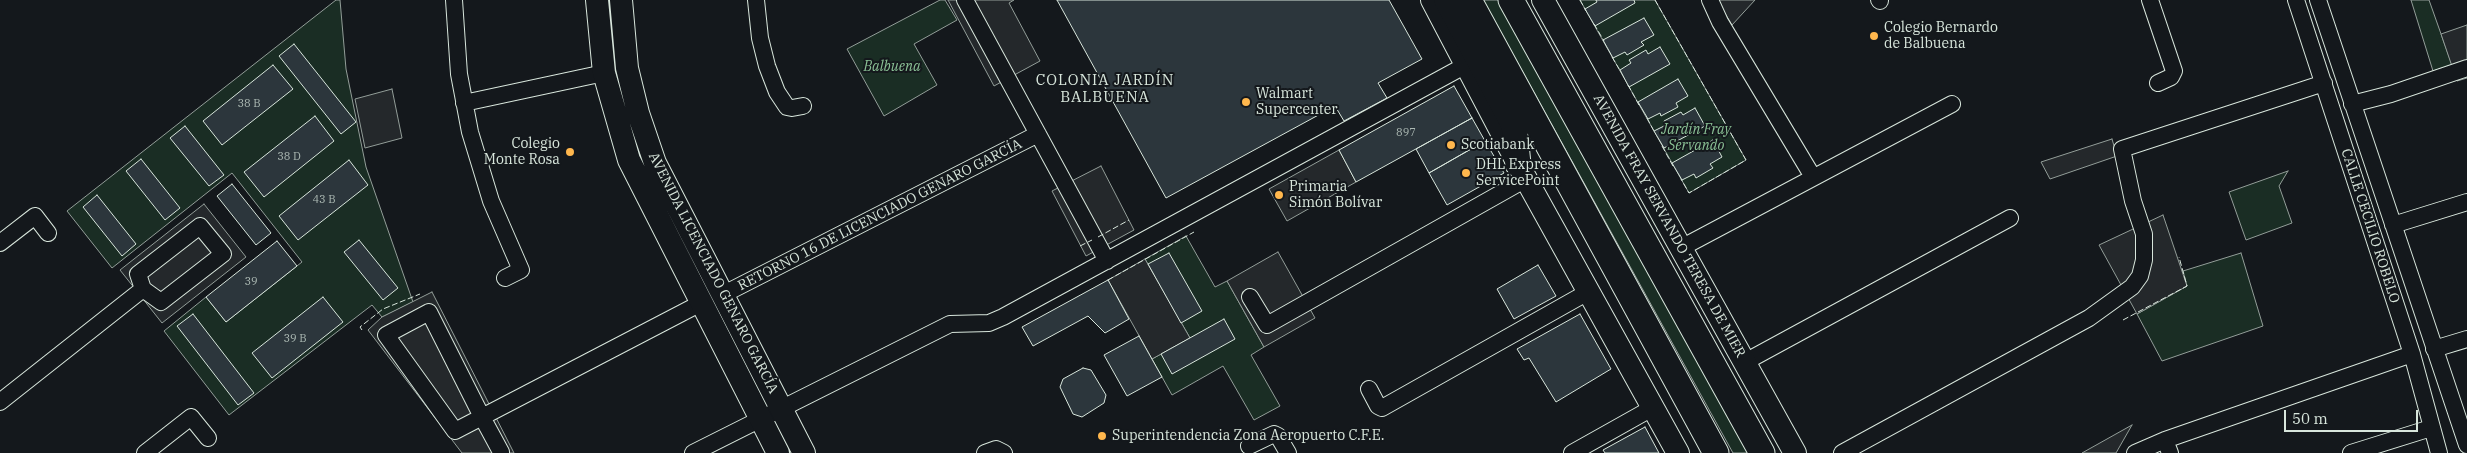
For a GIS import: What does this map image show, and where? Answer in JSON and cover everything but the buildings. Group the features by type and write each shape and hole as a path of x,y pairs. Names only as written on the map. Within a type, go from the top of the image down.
{"main road":[{"path":"1447,0 1514,125 1522,172"},
{"path":"1469,0 1716,453"},
{"name":"AVENIDA FRAY SERVANDO TERESA DE MIER","path":"1511,0 1762,453"}],"street":[{"path":"454,0 459,74 464,104 489,192 521,270 505,278"},
{"name":"AVENIDA LICENCIADO GENARO GARCÍA","path":"597,0 604,73 628,160 778,453"},
{"name":"AVENIDA LICENCIADO GENARO GARCÍA","path":"621,0 627,68 636,104 655,162 804,453"},
{"path":"756,0 762,47 777,92 787,107 803,106"},
{"path":"966,0 1107,260"},
{"path":"1432,0 1522,172 1654,406 1678,453"},
{"name":"AVENIDA FRAY SERVANDO TERESA DE MIER","path":"1543,0 1795,453"},
{"path":"1710,0 1720,22 1813,177"},
{"path":"2150,0 2174,71 2171,77 2158,83"},
{"name":"CALLE CECILIO ROBELO","path":"2296,0 2412,354 2439,453"},
{"name":"CALLE CECILIO ROBELO","path":"2318,0 2467,445"},
{"path":"693,453 761,420 781,407 950,324 989,323 996,320 1466,65"},
{"path":"2352,104 2391,94 2467,68"},
{"path":"464,104 604,73"},
{"path":"1842,453 2089,318 2132,287 2140,276 2144,260 2144,234 2133,201 2122,149 2324,83"},
{"path":"1681,248 1952,104"},
{"name":"RETORNO 16 DE LICENCIADO GENARO GARCÍA","path":"722,295 1038,134"},
{"path":"2352,169 2373,163"},
{"path":"1250,297 1267,325 1522,172"},
{"path":"649,200 669,190"},
{"path":"2393,225 2467,202"},
{"path":"0,243 35,216 48,233"},
{"path":"1745,362 2010,218"},
{"path":"200,226 223,254 161,302 143,289 138,274 200,226"},
{"path":"0,402 143,289"},
{"path":"1369,389 1378,406 1382,408 1588,292"},
{"path":"501,452 482,417 429,312 386,334 456,431 482,417 701,303"},
{"path":"2434,349 2467,339"},
{"path":"2135,453 2167,446 2412,354"},
{"path":"1572,453 1654,406"},
{"path":"145,453 191,417 208,438"},
{"path":"2352,453 2431,428"},
{"path":"1249,446 1274,434 1278,436 1288,453"},
{"path":"985,453 996,449 1004,453"}],"green space":[{"path":"336,0 340,0 346,69 366,167 413,302 382,317 372,305 229,415 164,331 206,297 226,322 302,262 232,173 112,268 67,211"},
{"name":"Balbuena","path":"940,0 945,0 957,20 914,44 937,85 884,116 847,49"},
{"path":"1483,0 1502,0 1751,453 1733,453"},
{"name":"Jardín Fray Servando","path":"1580,0 1655,0 1746,160 1689,193"},
{"path":"2411,0 2429,0 2452,65 2433,71"},
{"path":"2288,171 2279,186 2292,223 2246,240 2229,192"},
{"path":"1186,236 1215,287 1227,281 1264,347 1251,355 1280,406 1254,420 1223,366 1172,395 1152,359 1190,338 1145,259"},
{"path":"2241,253 2263,326 2162,361 2137,314 2187,286 2183,271"}],"shaded area":[{"path":"948,0 1014,0 1009,3 1040,61 994,86"},
{"path":"1717,0 1755,0 1732,25"},
{"path":"2467,25 2467,78 2457,81 2441,34"},
{"path":"392,89 402,138 365,148 355,99"},
{"path":"2112,139 2117,156 2050,179 2041,162"},
{"path":"1339,150 1356,182 1287,221 1269,189"},
{"path":"1101,166 1134,230 1086,256 1052,191"},
{"path":"204,204 246,257 162,323 120,270"},
{"path":"2163,215 2187,286 2137,314 2099,245"},
{"path":"1278,252 1315,318 1264,347 1227,281"},
{"path":"1145,259 1190,338 1152,359 1108,280"},
{"path":"432,292 514,453 462,453 368,330 382,317"},
{"path":"2132,425 2116,453 2082,453"}],"fence":[{"path":"1580,0 1586,11"},
{"path":"1655,0 1746,160 1689,193 1681,179"},
{"path":"1594,24 1604,41"},
{"path":"1612,57 1621,72"},
{"path":"1628,85 1639,105"},
{"path":"1647,118 1655,133"},
{"path":"1662,146 1673,166"},
{"path":"1098,237 1129,220"},
{"path":"1108,280 1194,232"},
{"path":"1080,246 1092,240"},
{"path":"2123,320 2187,286 2179,257"},
{"path":"362,330 360,327 383,309 420,294"}],"place":[{"name":"Colegio Bernardo de Balbuena","path":"1874,36"},
{"name":"Walmart Supercenter","path":"1246,102"},
{"name":"Scotiabank","path":"1451,145"},
{"name":"Colegio Monte Rosa","path":"570,152"},
{"name":"DHL Express ServicePoint","path":"1466,173"},
{"name":"Primaria Simón Bolívar","path":"1279,195"},
{"name":"Superintendencia Zona Aeropuerto C.F.E.","path":"1102,436"}],"district":[{"name":"COLONIA JARDÍN BALBUENA","path":"1105,90"}]}
